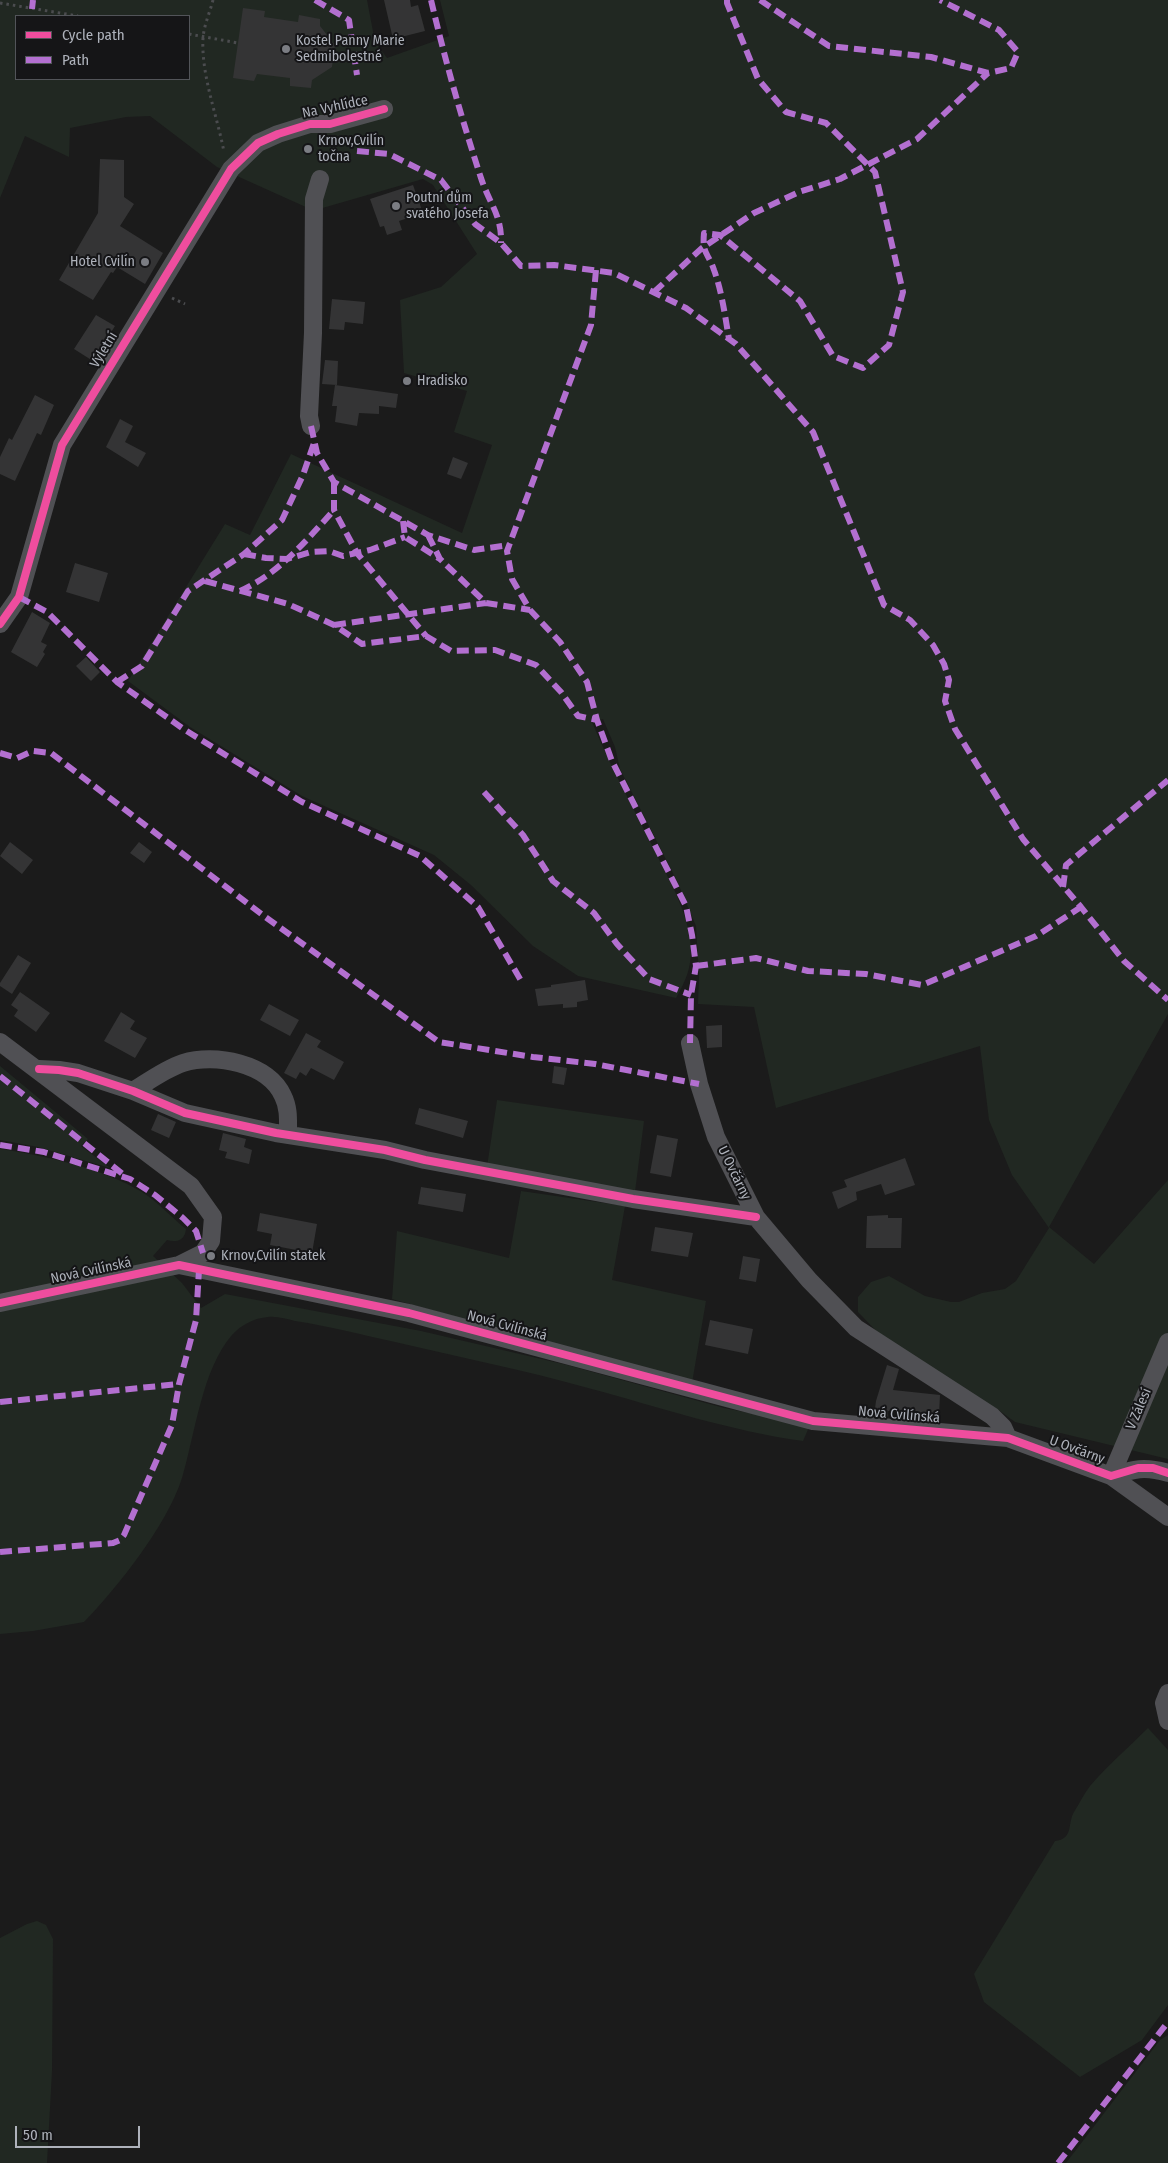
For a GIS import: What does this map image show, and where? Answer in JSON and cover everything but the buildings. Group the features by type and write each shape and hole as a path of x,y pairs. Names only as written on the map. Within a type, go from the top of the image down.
{"street":[{"name":"Na Vyhlídce","path":"291,131 310,124 330,124 384,109"},
{"name":"Výletní","path":"0,624 19,596 62,445 231,168 258,143 291,131"},
{"path":"311,426 309,416 313,333 314,199 320,179"},
{"name":"Nová Cvilínská","path":"0,1042 191,1186 213,1216 211,1240 203,1253 179,1266 0,1303"},
{"name":"U Ovčárny","path":"690,1044 716,1137 756,1217 809,1280 856,1328 992,1416 1003,1427 1008,1438 1111,1476 1168,1517"},
{"path":"133,1091 172,1067 186,1062 217,1059 242,1064 260,1072 274,1082 282,1094 288,1108 288,1134"},
{"path":"39,1070 60,1070 78,1073 133,1091 185,1113 633,1199 756,1217"},
{"name":"Nová Cvilínská","path":"179,1266 409,1313 813,1420 1008,1438"},
{"name":"V Zálesí","path":"1111,1476 1168,1342"},
{"name":"U Ovčárny","path":"1111,1476 1138,1468 1153,1468 1168,1473"},
{"path":"1168,1693 1164,1703 1168,1721"}],"path":[{"path":"213,0 203,37 206,79 217,116 226,159 231,168"},
{"path":"0,3 72,15"},
{"path":"190,34 238,43"},
{"path":"173,299 185,304"}],"shaded area":[{"path":"0,0 367,0 375,42 387,58 449,36 440,0 1168,0 1168,1014 1049,1227 1094,1264 1168,1180 1168,1459 1015,1422 996,1408 972,1399 886,1341 858,1312 858,1297 871,1282 889,1276 925,1296 951,1302 959,1302 982,1293 1005,1289 1016,1281 1049,1228 1012,1175 989,1120 980,1046 776,1108 754,1007 698,1004 699,976 696,926 677,881 620,769 615,747 603,719 592,722 672,885 686,922 691,948 690,962 685,980 676,998 578,976 533,946 471,885 434,855 302,796 190,727 128,681 225,524 250,535 291,454 462,533 492,445 454,432 467,391 404,373 400,300 441,287 477,254 433,185 423,179 319,209 308,208 217,167 150,116 126,117 70,128 69,157 25,136 0,198"},
{"path":"0,1066 88,1139 81,1146 110,1168 38,1147 0,1140"},
{"path":"497,1100 644,1121 635,1192 487,1167"},
{"path":"0,1149 55,1159 92,1170 126,1184 154,1200 186,1229 184,1236 180,1240 167,1240 153,1256 182,1283 201,1308 225,1294 421,1331 567,1365 724,1408 810,1425 803,1441 776,1437 722,1425 564,1381 492,1364 282,1318 258,1319 239,1328 222,1349 206,1384 187,1461 175,1496 153,1535 112,1591 84,1622 33,1631 0,1634"},
{"path":"521,1191 625,1206 612,1280 706,1301 692,1383 392,1299 397,1231 509,1258"},
{"path":"1148,1728 1168,1750 1168,2005 1142,2040 1080,2077 984,2002 974,1974 1055,1841 1061,1840 1068,1834 1074,1812 1090,1786"},
{"path":"37,1921 46,1925 53,1939 52,2071 47,2163 0,2163 0,1938"},
{"path":"1168,2035 1168,2163 1066,2163 1160,2040"}],"marked path":[{"path":"32,9 33,0"},
{"path":"315,0 349,20 357,75"},
{"path":"431,0 467,134 484,187 497,217 501,233 501,243"},
{"path":"727,0 758,79 786,112 826,123 875,172 903,292 889,345 863,368 833,356 800,301 720,235 704,233 705,250 712,264 719,287 729,339"},
{"path":"760,0 829,46 931,57 988,73 1011,68 1018,52 999,30 940,0"},
{"path":"654,292 702,248 754,213 799,192 840,179 917,139 988,73"},
{"path":"357,151 389,154 441,180 475,224 501,243 521,266 554,265 614,273 686,308 736,344 813,432 884,605 910,620 933,645 944,664 949,680 945,701 955,729 1023,839 1124,961 1168,1000"},
{"path":"596,270 591,325 507,551 512,579 530,610 560,642 587,682 597,720 612,761 686,906 696,966 691,995 690,1043"},
{"path":"311,426 317,453 334,482 428,535 474,550 509,545"},
{"path":"117,682 142,666 188,591 244,554 282,520 303,475 315,440"},
{"path":"334,482 334,510 357,553 426,636"},
{"path":"240,591 267,576 291,556 334,510"},
{"path":"403,521 405,537 440,559"},
{"path":"428,535 440,559 486,603 530,610"},
{"path":"244,554 287,559 311,552 329,551 343,556 370,550 405,537"},
{"path":"205,581 288,604 334,625 362,644 426,636 451,651 495,650 536,665 561,692 578,716 597,720"},
{"path":"19,597 47,612 117,682 185,730 302,802 420,856 478,907 523,984"},
{"path":"334,625 486,603"},
{"path":"0,753 17,758 33,751 51,753 264,916 439,1042 533,1057 595,1064 699,1084"},
{"path":"1063,887 1066,865 1168,780"},
{"path":"484,792 523,835 553,881 594,913 617,944 649,979 691,995"},
{"path":"696,966 756,958 808,971 866,974 922,985 1036,936 1081,907"},
{"path":"0,1076 124,1175"},
{"path":"0,1145 44,1152 130,1179 155,1195 196,1231 203,1253"},
{"path":"0,1552 113,1543 120,1540 124,1535 172,1425 179,1384 196,1320 199,1270"},
{"path":"0,1402 179,1384"},
{"path":"1058,2163 1168,2022"}],"cycle path":[{"path":"0,624 19,597 62,445 231,169 258,143 278,134 310,124 330,124 384,109"},
{"path":"39,1069 78,1073 133,1091 185,1113 276,1133 385,1150 425,1160 633,1199 756,1217"},
{"path":"0,1303 179,1265 409,1313 813,1421 1008,1438 1111,1476 1138,1468 1153,1468 1168,1473"}],"place":[{"name":"Kostel Panny Marie Sedmibolestné","path":"286,49"},
{"name":"Krnov,Cvilín točna","path":"308,149"},
{"name":"Poutní dům svatého Josefa","path":"396,206"},
{"name":"Hotel Cvilín","path":"145,262"},
{"name":"Hradisko","path":"407,381"},
{"name":"Krnov,Cvilín statek","path":"211,1256"}]}
